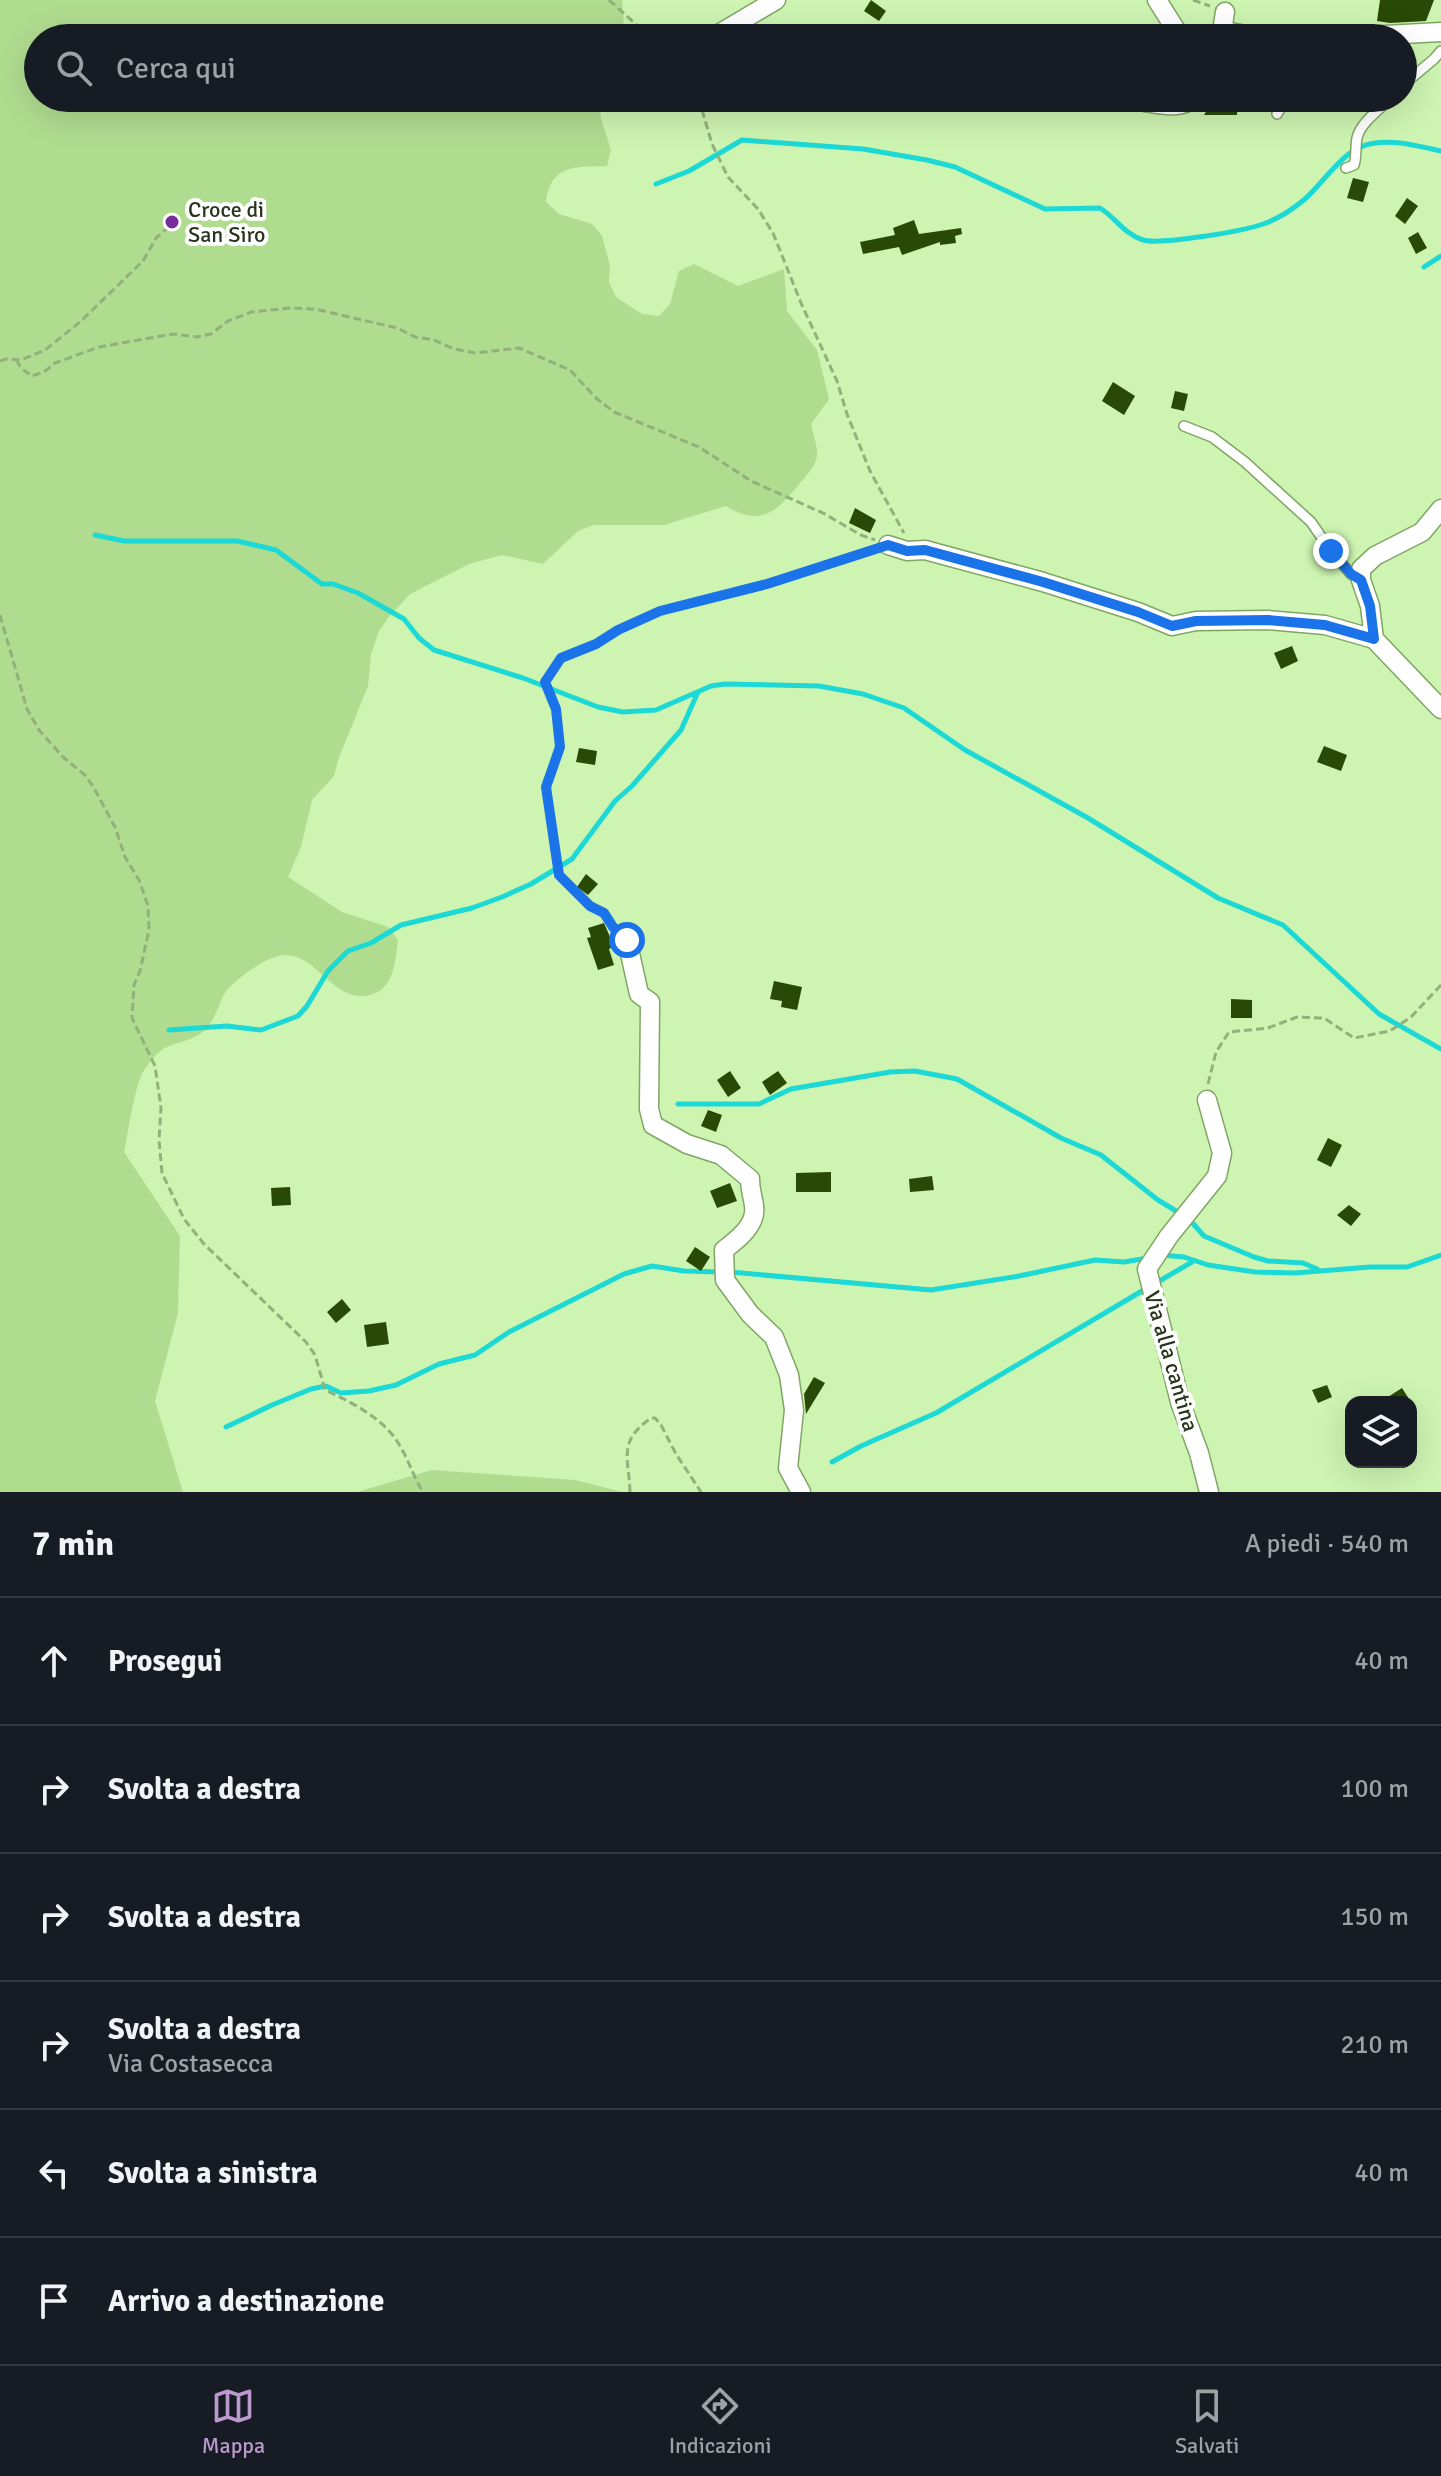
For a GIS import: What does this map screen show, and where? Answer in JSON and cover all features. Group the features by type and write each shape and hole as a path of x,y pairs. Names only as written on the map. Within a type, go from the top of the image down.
{"street":[{"path":"736,24 776,0"},
{"path":"1157,0 1172,24"},
{"path":"1417,33 1441,32"},
{"path":"1374,639 1361,569 1389,547 1422,532 1441,509"},
{"path":"888,545 907,551 925,550 1043,582 1172,626 1196,621 1268,620 1325,625 1374,639 1441,709"},
{"path":"627,940 639,994 650,1002 649,1109 653,1125 687,1144 721,1155 750,1179 755,1208 750,1226 724,1250 725,1280 750,1314 774,1337 789,1375 794,1410 788,1468 801,1492"},
{"name":"Via alla cantina","path":"1207,1100 1222,1153 1217,1176 1147,1269 1180,1402 1199,1453 1209,1492"}],"lane":[{"path":"1417,73 1441,51"},
{"path":"1346,168 1354,165 1357,157 1357,137 1377,112"},
{"path":"1184,426 1212,437 1245,462 1311,522 1351,574 1361,580"}],"path":[{"path":"609,0 636,24"},
{"path":"703,112 712,144 728,177 758,209 773,233 837,381 870,471 909,542 907,551"},
{"path":"0,361 21,360 45,350 80,322 143,261 156,238 171,225"},
{"path":"16,360 32,376 44,372 55,363 99,347 173,334 197,337 211,334 228,321 251,312 291,308 315,309 397,328 415,337 476,353 519,348 570,370 614,412 699,447 751,481 888,545"},
{"path":"627,940 604,913 590,906 559,875 546,787 560,747 556,709 545,682 561,658 660,611 767,584 888,545"},
{"path":"0,615 27,709 39,730 63,757 86,776 94,788 115,827 148,906 149,930 134,985 132,1018 155,1066 161,1108 159,1140 162,1173 190,1229 306,1342 315,1355 325,1390 353,1404 390,1431 423,1492"},
{"path":"1207,1100 1209,1075 1216,1052 1229,1032 1268,1028 1297,1017 1324,1018 1354,1038 1390,1031 1411,1017 1441,985"},
{"path":"630,1492 626,1450 635,1432 655,1418 701,1492"}],"green space":[{"path":"0,0 622,0 624,24 24,24 24,112 600,112 611,150 607,166 575,168 559,174 548,190 546,202 559,214 592,224 602,236 610,266 609,282 616,297 642,314 659,316 670,304 679,271 694,264 738,286 784,269 787,311 817,350 829,399 811,424 817,452 813,467 784,502 768,513 749,516 726,506 664,525 594,525 578,531 543,564 502,555 469,564 410,594 388,618 379,631 371,654 368,686 334,776 312,800 301,847 288,877 342,912 388,927 398,940 389,980 378,992 357,996 335,986 297,957 285,955 271,959 246,973 228,989 204,1031 157,1054 144,1070 135,1097 124,1152 180,1236 178,1313 155,1401 183,1492 0,1492"},
{"path":"432,1470 575,1480 622,1492 357,1492"}],"building":[{"path":"871,0 886,11 879,21 864,11"},
{"path":"1380,0 1434,0 1426,21 1390,23 1377,21"},
{"path":"1206,112 1237,112 1237,115 1204,115"},
{"path":"1353,178 1369,182 1363,202 1347,198"},
{"path":"1407,198 1418,206 1405,224 1395,216"},
{"path":"914,220 919,234 961,228 962,234 955,236 956,243 940,245 940,242 902,255 899,247 863,254 860,242 895,235 893,228"},
{"path":"1418,232 1427,248 1416,254 1408,238"},
{"path":"1113,382 1135,396 1124,415 1102,401"},
{"path":"1175,391 1188,394 1184,411 1171,408"},
{"path":"855,508 876,520 870,533 849,523"},
{"path":"1292,646 1298,661 1281,669 1274,653"},
{"path":"1324,746 1347,755 1341,771 1317,762"},
{"path":"579,748 597,751 595,765 576,762"},
{"path":"586,874 598,884 588,895 577,887"},
{"path":"604,923 614,946 609,949 614,965 598,970 587,938 591,937 588,928"},
{"path":"774,981 802,987 797,1010 781,1007 782,1001 770,999"},
{"path":"1231,999 1252,1000 1252,1018 1231,1018"},
{"path":"730,1071 741,1088 728,1097 717,1080"},
{"path":"778,1071 787,1083 770,1095 762,1082"},
{"path":"708,1110 722,1115 716,1132 701,1126"},
{"path":"1328,1138 1342,1145 1331,1167 1317,1160"},
{"path":"831,1172 831,1192 796,1192 796,1173"},
{"path":"932,1176 934,1190 910,1192 909,1179"},
{"path":"730,1183 737,1201 717,1208 710,1191"},
{"path":"290,1187 291,1205 272,1206 271,1188"},
{"path":"1349,1205 1361,1214 1351,1226 1337,1215"},
{"path":"695,1247 710,1257 701,1271 686,1261"},
{"path":"342,1299 351,1310 336,1323 327,1312"},
{"path":"386,1322 389,1344 367,1347 364,1325"},
{"path":"814,1377 825,1383 806,1414 804,1394"},
{"path":"1327,1385 1332,1397 1318,1403 1312,1390"},
{"path":"1402,1388 1407,1396 1389,1396"}],"waterway":[{"path":"656,184 689,171 742,140 863,149 955,167 1045,209 1100,208 1136,237 1167,241 1239,230 1274,219 1305,199 1355,149 1372,143 1392,142 1441,151"},
{"path":"1424,267 1441,256"},
{"path":"95,535 124,541 237,541 276,550 322,584 333,584 358,593 404,619 419,638 434,650 523,678 598,707 623,712 656,710 711,686 725,684 819,686 863,694 904,708 965,750 1088,818 1218,898 1283,925 1379,1014 1441,1049"},
{"path":"169,1030 227,1026 261,1030 298,1016 328,971 348,951 371,943 401,925 472,908 502,897 531,884 572,859 615,801 681,730 698,692"},
{"path":"678,1104 759,1104 791,1089 890,1072 915,1071 957,1079 1061,1138 1101,1155 1181,1214"},
{"path":"1189,1219 1204,1236 1254,1257 1303,1263 1317,1269"},
{"path":"1162,1255 1255,1272 1295,1273 1407,1267 1441,1255"},
{"path":"730,1272 931,1290 1095,1260 1124,1262 1148,1258"},
{"path":"1156,1283 1192,1262"},
{"path":"226,1427 311,1389 326,1386 341,1393 369,1391 396,1385 439,1364 475,1355 509,1332 624,1274 652,1266 720,1272"},
{"path":"832,1462 936,1413 1147,1288"}],"place":[{"name":"Croce di San Siro","path":"172,222"}],"route":[{"path":"627,940 604,913 590,906 559,875 546,787 560,747 556,709 545,682 561,658 660,611 767,584 888,545 907,551 925,550 1043,582 1172,626 1196,621 1268,620 1325,625 1374,639 1370,606 1361,580 1351,574 1331,551"}]}
